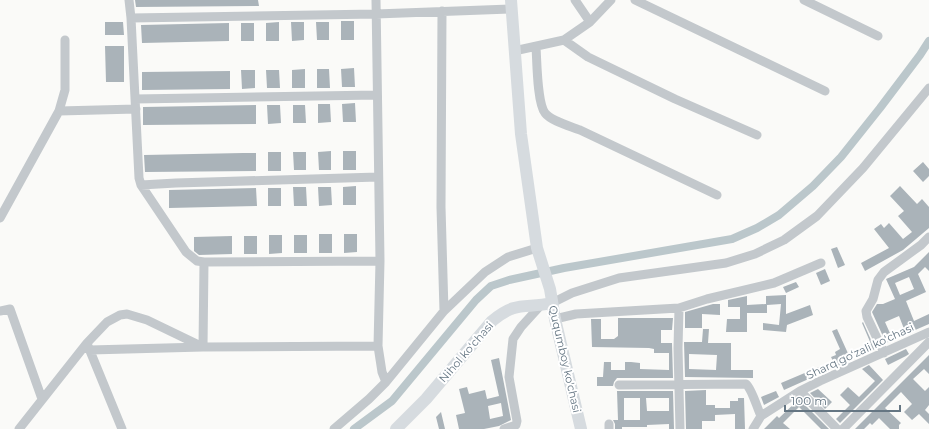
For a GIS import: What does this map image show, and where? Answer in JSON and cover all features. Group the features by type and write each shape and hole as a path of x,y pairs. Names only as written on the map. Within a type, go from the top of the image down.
{"main road":[{"name":"Ququmboy ko'chasi","path":"511,4 521,134 538,253 550,289 547,304 555,319 581,429"},
{"name":"Nihol koʻchasi","path":"396,429 426,399 492,321 504,312 515,307 547,304"}],"street":[{"path":"129,0 141,185 186,252 197,261 204,262 380,261"},
{"path":"376,0 380,261 378,346 382,372 386,382"},
{"path":"464,0 464,10"},
{"path":"575,0 590,22"},
{"path":"514,52 564,40 590,22 611,0"},
{"path":"635,0 825,91"},
{"path":"804,0 878,36"},
{"path":"131,18 376,14 464,10 511,4"},
{"path":"442,11 440,207 444,311"},
{"path":"0,218 59,111 65,90 65,40"},
{"path":"564,40 588,57 675,99 757,135"},
{"path":"536,47 539,93 542,109 545,114 717,195"},
{"path":"504,429 514,427 517,421 509,377 513,339 521,327 547,304 572,293 619,278 726,263 755,254 784,240 817,216 858,173 929,88"},
{"path":"135,99 377,95"},
{"path":"59,111 136,109"},
{"path":"141,185 378,177"},
{"path":"884,353 867,317 866,311 873,299 878,280 884,272 921,245 929,237"},
{"path":"334,429 369,399 386,382 444,311 485,272 508,257 538,253"},
{"path":"203,347 204,262"},
{"path":"555,319 576,314 679,308 707,299 774,283 821,263"},
{"path":"679,308 678,348 680,429"},
{"path":"0,312 10,309 42,399"},
{"path":"19,429 42,399 89,347 107,322 120,315 127,314 147,320 203,347"},
{"name":"Sharq goʻzali koʻchasi","path":"761,416 800,391 820,381 929,332"},
{"name":"Sharq goʻzali koʻchasi","path":"843,429 929,342"},
{"path":"89,347 378,346"},
{"path":"89,347 122,429"},
{"path":"619,385 746,384 750,387 761,416 753,429"},
{"path":"800,391 837,429"}],"building":[{"path":"135,0 258,0 259,6 136,7"},
{"path":"341,21 354,21 354,40 341,40"},
{"path":"105,22 123,22 124,35 105,35"},
{"path":"279,22 279,41 266,41 266,23"},
{"path":"291,22 304,22 304,40 292,41"},
{"path":"316,22 329,22 329,40 317,40"},
{"path":"229,23 229,41 142,43 141,25"},
{"path":"241,23 254,23 254,41 241,41"},
{"path":"105,46 124,46 124,82 106,82"},
{"path":"354,68 355,87 342,87 341,69"},
{"path":"305,69 305,88 292,88 292,70"},
{"path":"317,69 329,69 330,88 317,88"},
{"path":"241,70 255,70 255,88 242,89"},
{"path":"266,70 279,70 280,88 267,88"},
{"path":"230,71 230,89 142,90 142,72"},
{"path":"355,103 356,122 343,122 342,104"},
{"path":"318,104 330,104 331,122 318,123"},
{"path":"256,105 256,124 143,125 143,107"},
{"path":"267,105 280,105 281,123 268,124"},
{"path":"293,105 305,105 306,123 293,123"},
{"path":"331,151 331,170 319,170 318,152"},
{"path":"343,151 356,151 356,170 343,170"},
{"path":"268,152 281,152 281,171 268,171"},
{"path":"293,152 306,152 306,170 294,170"},
{"path":"256,153 256,171 145,172 144,155"},
{"path":"923,162 929,169 929,176 923,182 913,171"},
{"path":"356,186 356,205 343,205 343,187"},
{"path":"900,186 917,204 922,199 929,207 929,228 903,250 865,271 861,263 889,248 874,229 881,224 884,228 889,223 903,239 912,232 898,216 904,211 890,196"},
{"path":"293,187 306,187 307,206 294,206"},
{"path":"318,187 331,187 332,205 319,206"},
{"path":"256,188 257,206 169,208 169,190"},
{"path":"268,188 281,188 281,206 268,206"},
{"path":"319,234 332,234 332,253 319,253"},
{"path":"344,234 357,234 357,252 344,253"},
{"path":"269,235 282,235 282,253 269,254"},
{"path":"294,235 307,235 307,253 294,253"},
{"path":"232,236 232,254 199,255 194,251 194,237"},
{"path":"244,236 257,236 257,254 244,254"},
{"path":"837,247 845,265 838,268 831,249"},
{"path":"929,252 929,271 925,267 918,274 926,292 906,301 914,321 929,314 929,324 906,334 899,316 885,322 893,340 886,343 872,312 877,304 883,304 895,299 886,279 914,267","holes":["909,277 914,289 900,295 895,283"]},
{"path":"825,269 830,281 821,285 816,273"},
{"path":"796,282 799,287 786,293 783,287"},
{"path":"786,295 786,314 810,305 813,315 787,325 786,332 763,330 763,323 779,325 781,304 767,305 767,313 747,313 747,332 726,332 727,319 740,319 740,307 728,307 728,300 747,296 747,305 766,304 766,296"},
{"path":"713,304 720,304 720,315 702,314 702,328 685,328 685,312"},
{"path":"618,318 673,318 672,330 661,330 661,343 672,343 673,378 617,378 613,386 597,386 597,377 603,377 604,362 611,362 611,370 625,370 625,362 631,362 640,363 640,369 669,370 669,353 654,353 654,349 649,348 592,347 591,319 601,319 601,339 614,339 618,336"},
{"path":"863,322 875,349 866,353 863,347 871,344 862,323"},
{"path":"703,329 709,329 708,343 731,343 731,370 753,370 753,378 685,377 684,342 702,342","holes":["689,354 717,355 716,370 689,369"]},
{"path":"837,329 851,360 784,390 781,383 833,361 831,357 836,355 835,352 840,349 832,331"},
{"path":"906,349 909,354 888,365 885,359"},
{"path":"929,355 929,374 924,369 913,379 925,391 929,387 929,405 925,410 929,414 929,424 919,414 912,420 904,412 912,404 901,392 885,408 901,423 899,425 899,429 890,429 879,418 872,425 870,423 864,429 855,429"},
{"path":"499,358 511,420 499,426 484,429 459,429 456,415 465,413 459,389 467,387 469,394 485,390 487,399 499,396 491,360","holes":["501,403 503,416 490,419 488,406"]},
{"path":"869,365 883,380 840,423 836,419 850,405 840,395 848,387 859,397 875,381 862,369"},
{"path":"818,389 832,402 825,409 810,393"},
{"path":"706,390 706,405 715,405 715,408 730,408 730,401 738,401 738,398 744,398 745,429 735,429 735,414 715,415 715,421 702,421 702,429 686,429 685,391"},
{"path":"617,391 673,391 674,429 669,429 669,424 647,425 647,427 622,427 622,429 615,429 613,420 618,420","holes":["624,398 640,398 640,420 624,420","646,398 669,398 669,411 647,411"]},
{"path":"776,391 779,397 764,405 761,397"},
{"path":"799,399 829,429 821,429 799,407 783,423 790,429 764,429 777,416 779,418"},
{"path":"441,412 445,429 439,429 436,417"}],"waterway":[{"path":"354,429 392,401 476,300 491,286 509,280 564,268 732,239 757,228 779,215 813,186 841,157 880,108 929,41"}]}
